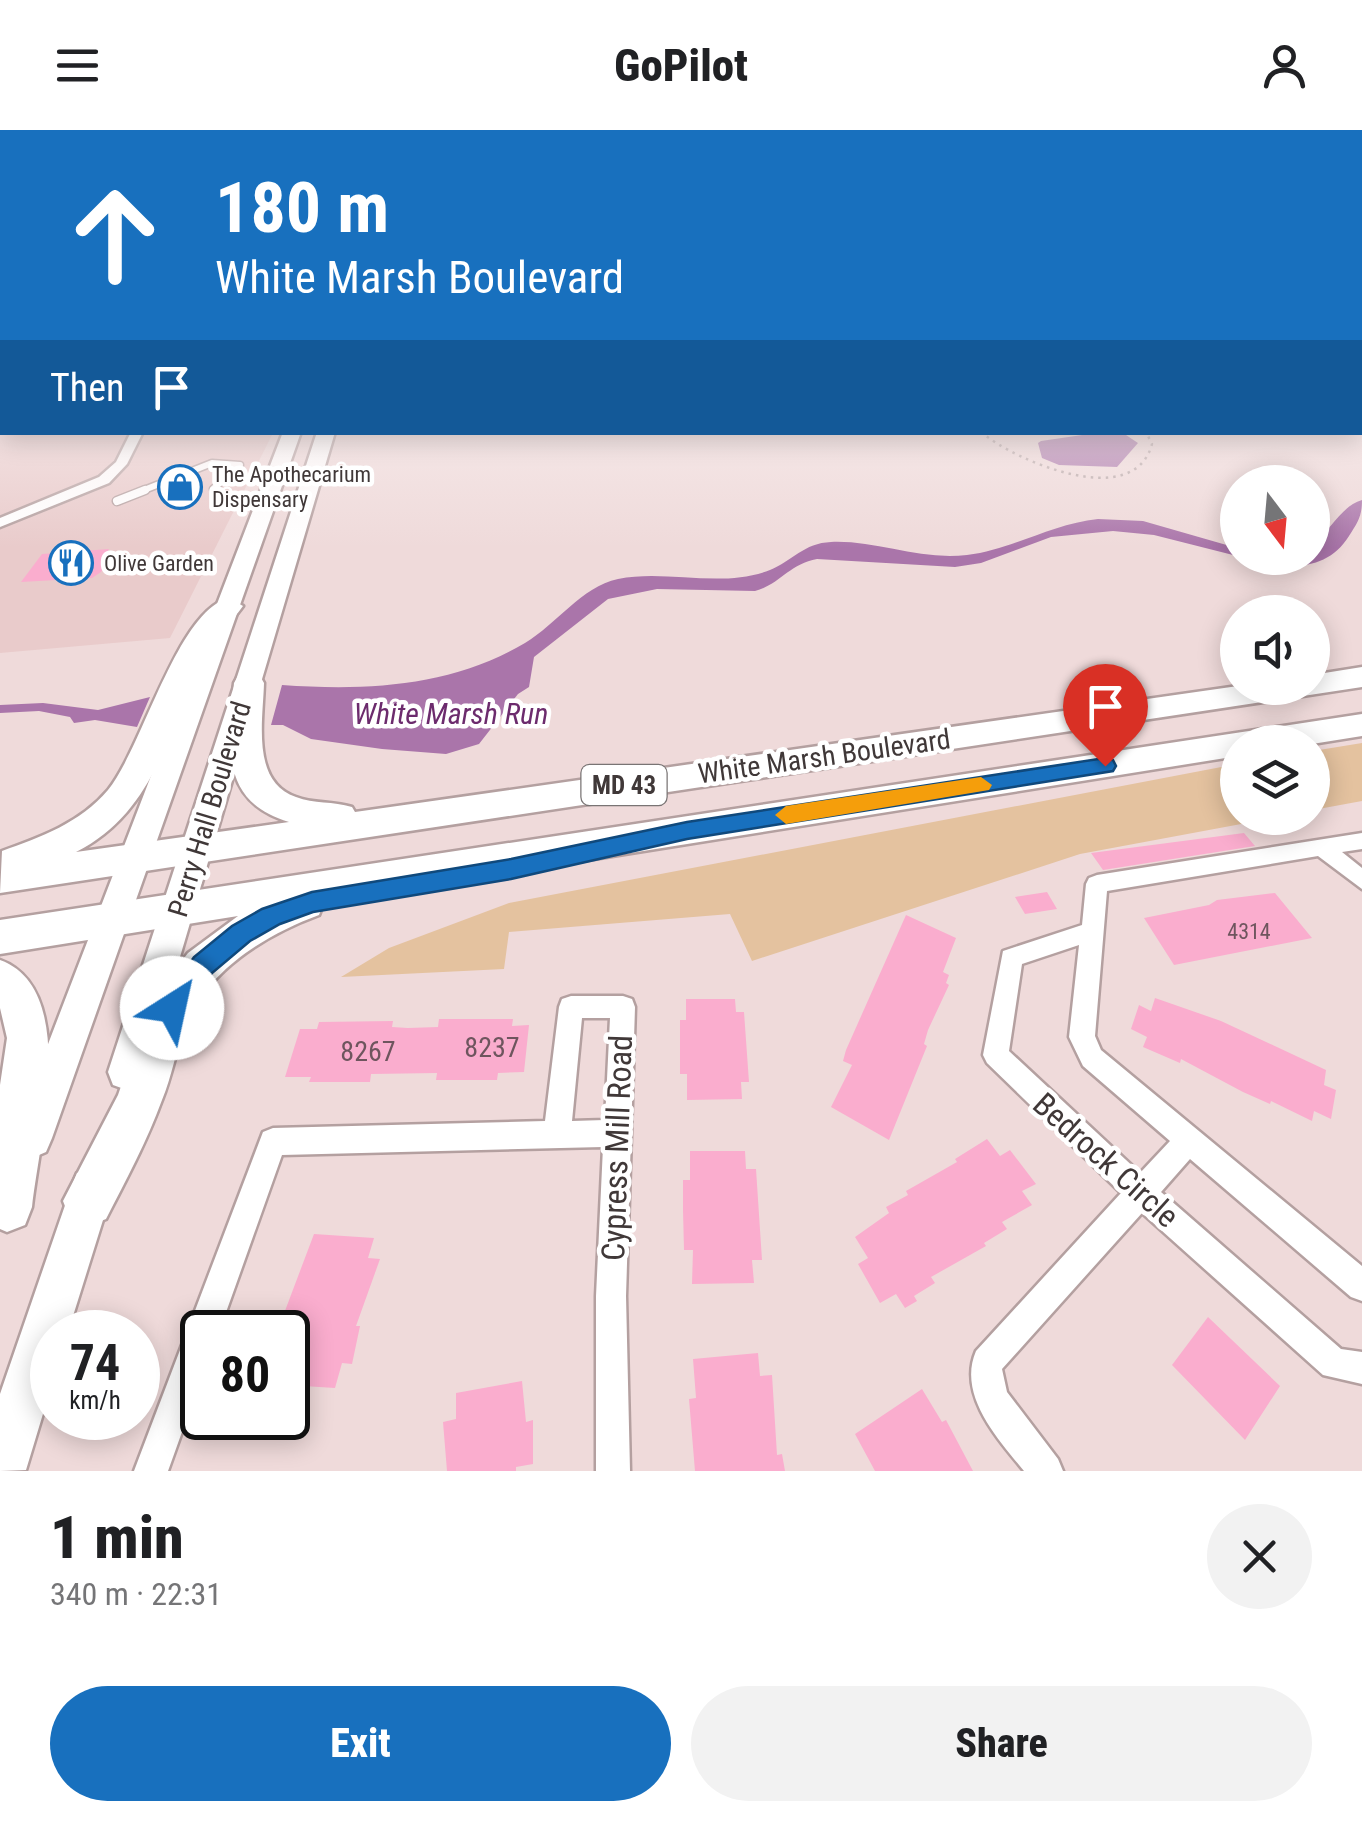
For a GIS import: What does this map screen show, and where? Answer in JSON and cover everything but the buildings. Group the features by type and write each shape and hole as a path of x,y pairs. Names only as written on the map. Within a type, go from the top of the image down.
{"highway":[{"path":"0,866 54,846 116,806 142,769 201,634 229,606"},
{"path":"1330,681 1362,677"},
{"path":"249,683 244,756 248,776 279,804 322,815 811,758"},
{"name":"White Marsh Boulevard","path":"0,878 1220,699"},
{"path":"1330,730 1362,725"},
{"name":"White Marsh Boulevard","path":"0,937 1220,748"},
{"path":"88,1201 130,1122 164,1026 185,987 203,965 256,925 312,902 511,869 687,830"},
{"path":"0,978 20,1000 30,1038 4,1216"}],"main road":[{"name":"Perry Hall Boulevard","path":"4,1216 291,435"},
{"name":"Perry Hall Boulevard","path":"0,1470 88,1201 325,435"}],"street":[{"path":"0,523 104,480 121,464 136,435"},
{"path":"1362,842 1097,884 1083,1045 1092,1058 1188,1141 1362,1286"},
{"path":"1322,848 1362,880"},
{"name":"Bedrock Circle","path":"1091,932 1011,958 995,1048 1010,1072 1334,1364 1362,1368"},
{"name":"Cypress Mill Road","path":"557,1136 570,1007 623,1007 611,1296 613,1471"},
{"path":"211,1310 273,1142 618,1133"},
{"path":"1046,1471 986,1390 986,1362 1188,1141"},
{"path":"151,1471 180,1394"}],"lane":[{"path":"117,501 212,463 240,465 213,488"}],"path":[{"path":"984,435 998,450 1035,468 1092,474 1136,469 1149,455 1152,444 1148,435"}],"shaded area":[{"path":"0,435 272,435 170,638 0,653"},
{"path":"1362,743 1362,801 1330,807 1330,748"},
{"path":"1220,767 1220,828 1080,854 752,961 730,914 509,932 504,969 341,977 389,948 509,903"}],"water":[{"path":"1082,435 1126,435 1138,443 1117,467 1059,465 1042,458 1038,443"},
{"path":"1362,500 1355,527 1330,555 1330,527"},
{"name":"White Marsh Run","path":"1143,521 1220,543 1220,552 1154,535 1113,531 1051,537 981,563 955,567 817,559 755,591 657,589 608,599 534,657 529,687 518,694 479,744 446,754 382,749 311,739 283,725 271,725 282,685 376,686 468,669 525,643 592,590 618,579 751,575 770,570 813,546 831,542 933,555 967,555 1081,522"},
{"path":"150,697 137,727 95,720 74,723 70,717 39,711 0,713 0,705 43,703 98,710"}],"slow traffic":[{"path":"786,815 981,785"}],"place":[{"name":"The Apothecarium Dispensary","path":"180,487"},
{"name":"Olive Garden","path":"71,563"}],"route":[{"path":"172,1008 203,965 241,934 271,916 312,902 511,869 687,830 1105,766"}]}
